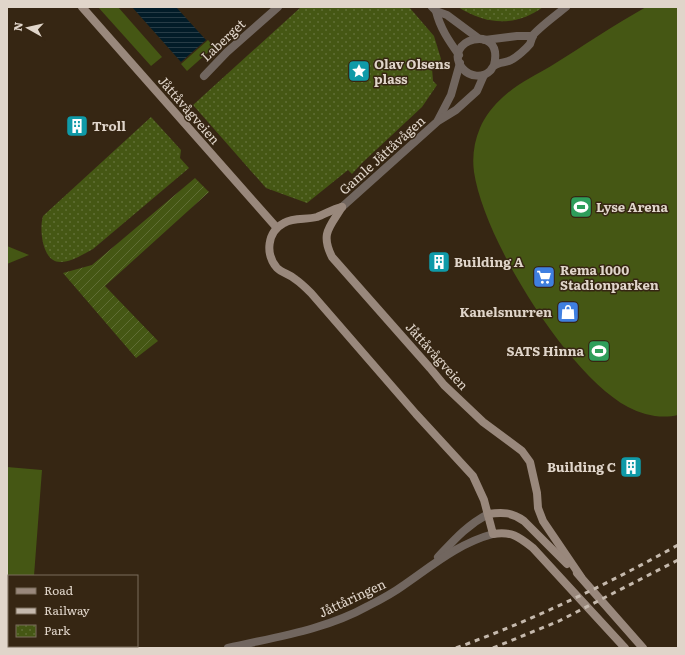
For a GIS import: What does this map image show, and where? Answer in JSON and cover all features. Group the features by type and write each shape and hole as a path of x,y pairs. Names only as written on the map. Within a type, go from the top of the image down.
{"street":[{"name":"Jåttåvågveien","path":"82,7 277,228"},
{"name":"Laberget","path":"204,76 227,52 278,7"},
{"name":"Gamle Jåttåvågen","path":"342,207 438,121 456,110 477,91 484,75 490,71 494,65 511,61 529,45 533,36 566,7"},
{"path":"434,9 447,15 491,44 495,50 496,58 494,65"},
{"path":"434,9 463,70 476,76 484,75"},
{"name":"Gamle Jåttåvågen","path":"438,121 451,95 460,49 464,44 471,40 533,36"},
{"name":"Jåttåvågveien","path":"342,207 328,228 327,245 332,257 444,385 483,422 522,451 530,462 537,493 538,508 543,521 581,577"},
{"path":"342,207 316,217 284,223 277,228 269,243 269,253 272,261 284,274 294,278 311,293 416,414 473,476 484,500 494,534 509,533 517,536 533,548 625,648"},
{"name":"Jåttåvågveien","path":"488,514 508,512 518,516 524,521 581,577 643,648"},
{"name":"Jåttåringen","path":"432,564 472,522 488,514"},
{"name":"Jåttåringen","path":"228,648 327,625 366,607 403,586 432,564 457,549 480,537 494,534"}],"green space":[{"path":"98,7 118,7 162,57 151,66"},
{"path":"301,7 409,7 434,36 441,59 432,68 433,81 437,85 422,107 352,174 348,170 307,203 266,188 193,105"},
{"path":"458,7 543,7 522,18 512,21 501,21 479,17"},
{"name":"Lyse Arena","path":"646,7 678,7 678,415 665,417 652,416 634,410 605,391 580,366 556,337 532,303 511,268 494,233 481,200 473,166 475,144 484,119 508,92"},
{"path":"208,40 214,47 187,71 181,64"},
{"path":"151,117 181,150 180,158 189,168 93,249 69,261 55,261 50,257 43,244 41,229 43,216"},
{"path":"195,178 209,192 105,286 158,341 136,358 63,273 92,265"},
{"path":"7,246 29,255 7,264"},
{"path":"7,467 42,470 34,575 8,575 8,640"}],"water":[{"path":"132,7 176,7 206,40 181,62"}],"railway":[{"path":"456,648 541,614 624,574 678,545"},
{"path":"493,648 559,621 678,560"}],"place":[{"name":"Olav Olsens plass","path":"359,71"},
{"name":"Troll","path":"77,126"},
{"name":"Lyse Arena","path":"581,207"},
{"name":"Building A","path":"439,262"},
{"name":"Rema 1000 Stadionparken","path":"544,277"},
{"name":"Kanelsnurren","path":"568,312"},
{"name":"SATS Hinna","path":"599,351"},
{"name":"Building C","path":"631,467"}]}
